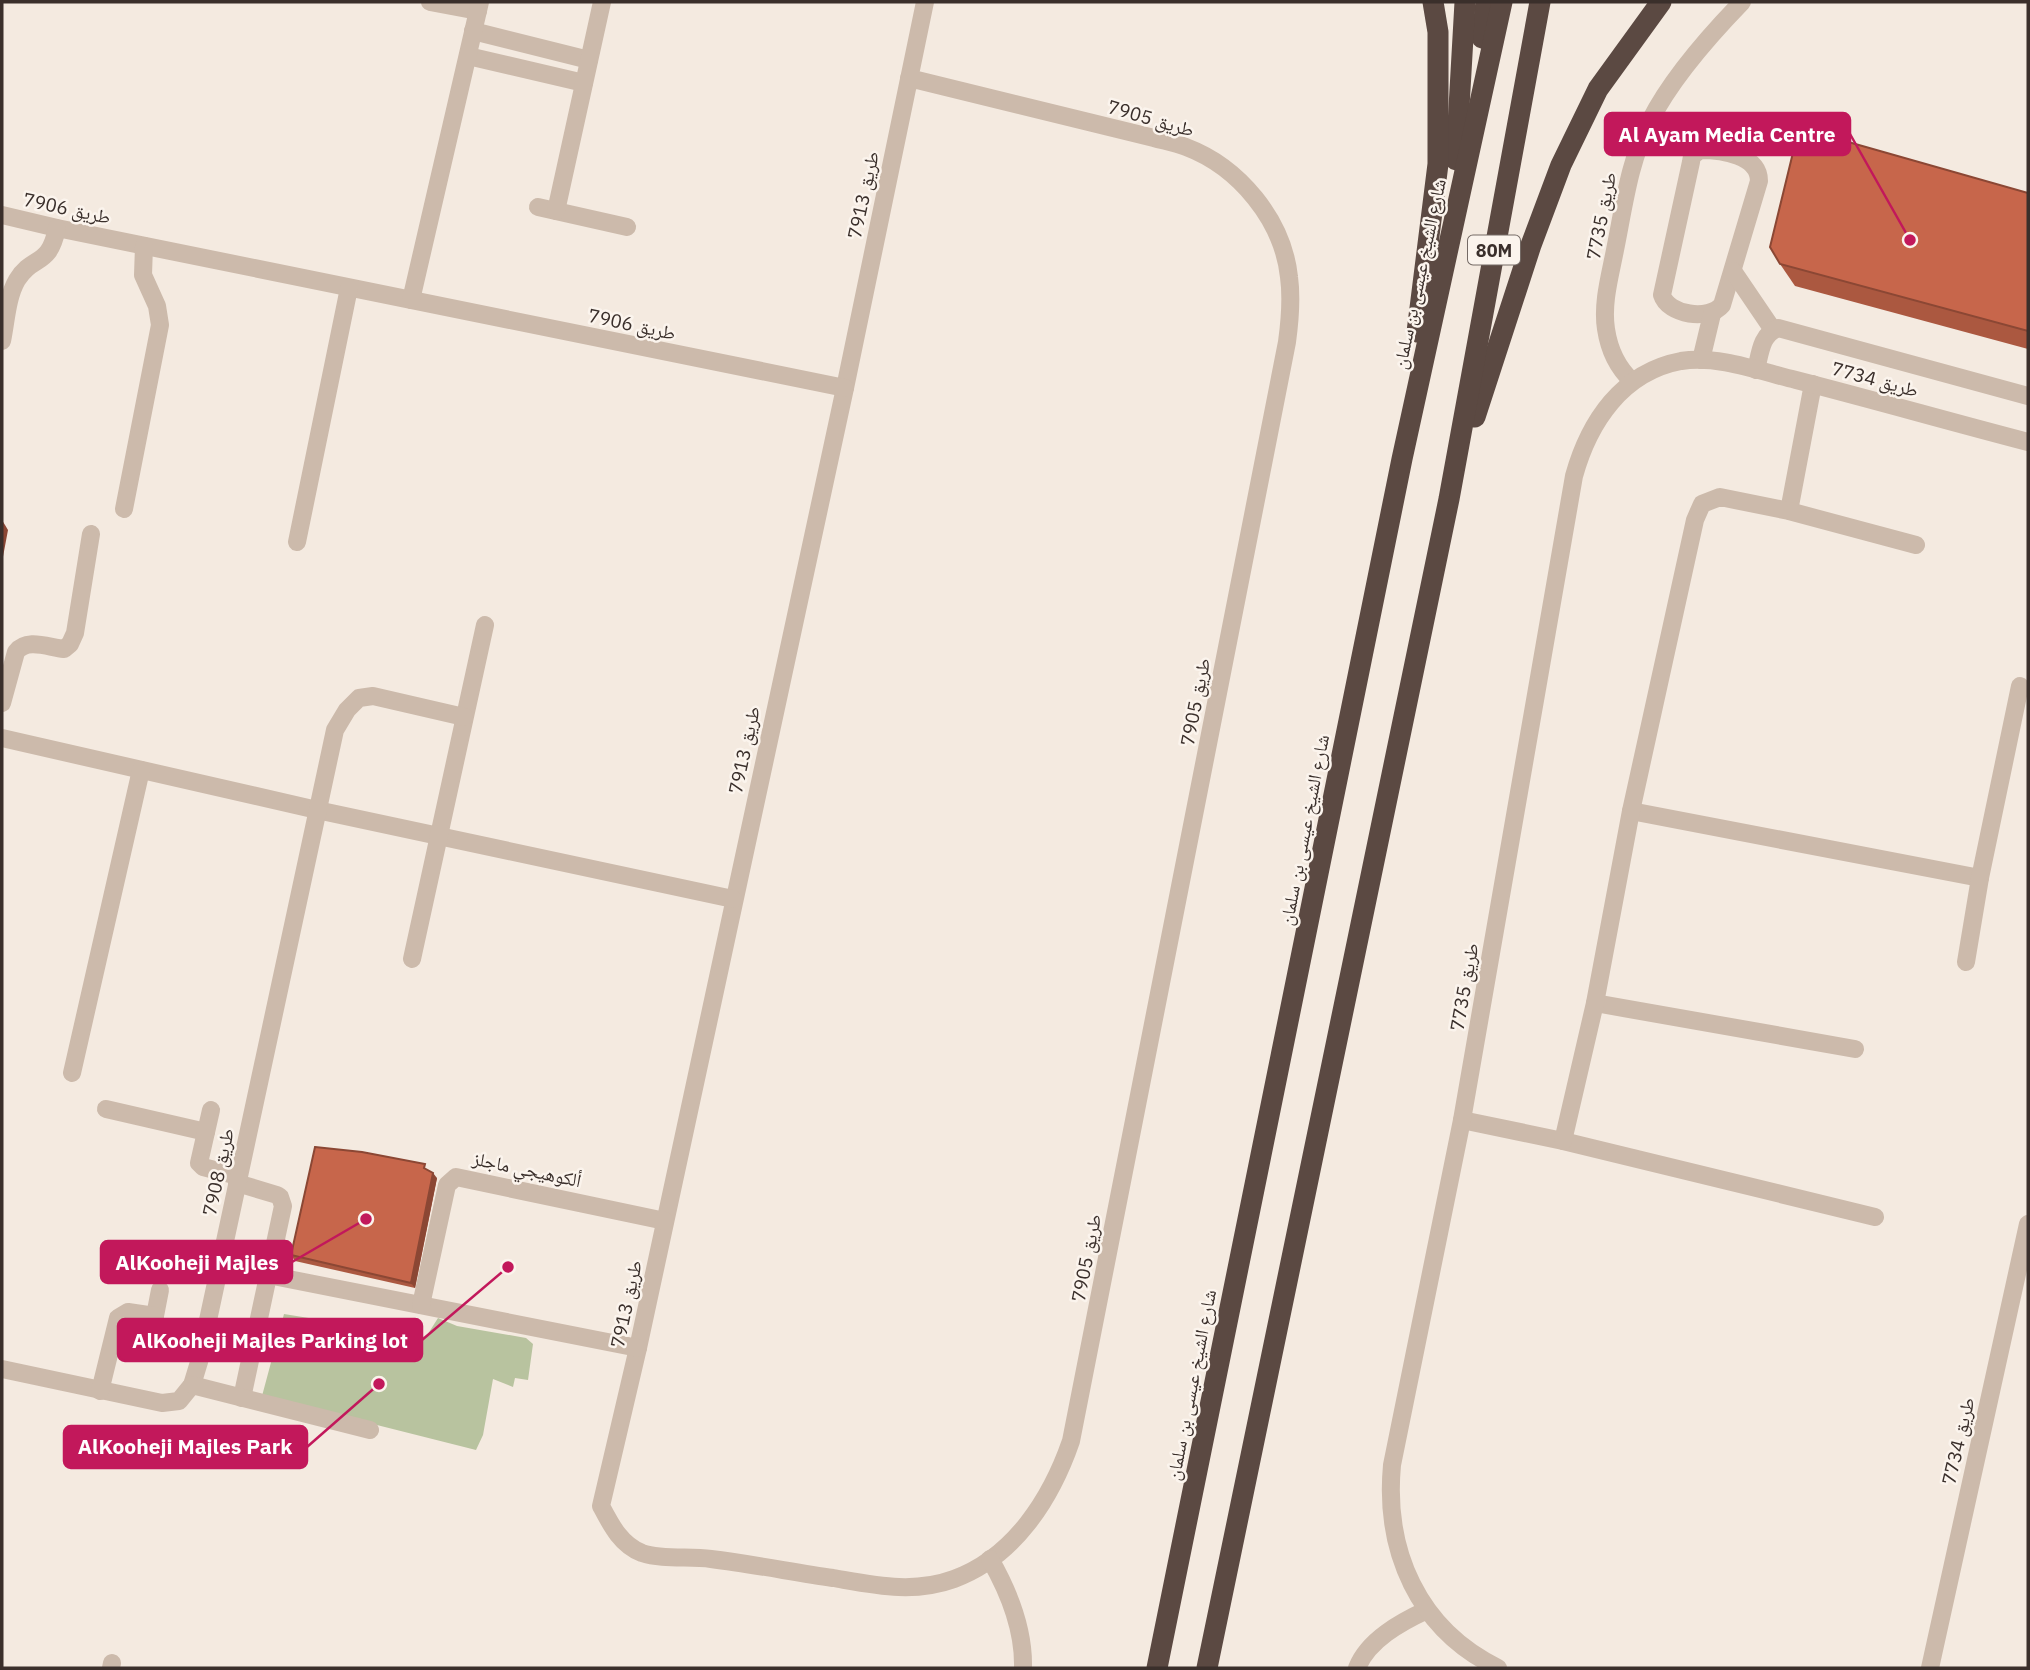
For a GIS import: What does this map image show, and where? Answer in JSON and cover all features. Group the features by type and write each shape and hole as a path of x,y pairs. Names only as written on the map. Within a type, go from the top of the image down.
{"highway":[{"path":"1402,459 1438,164 1438,32 1433,2"},
{"path":"1449,242 1465,2"},
{"path":"1464,176 1486,2"},
{"name":"شارع الشيخ عيسى بن سلمان","path":"1157,1668 1402,459 1502,2"},
{"name":"80M","path":"1449,499 1535,27 1542,2"},
{"path":"1207,1668 1449,499 1531,245 1561,165 1598,89 1661,2"}],"street":[{"path":"411,300 479,6 430,2"},
{"path":"556,211 602,2"},
{"name":"طريق 7913","path":"601,1506 638,1348 845,388 925,2"},
{"name":"طريق 7735","path":"1632,381 1613,354 1606,329 1605,303 1634,158 1662,100 1703,46 1742,2"},
{"path":"474,32 589,60"},
{"path":"468,57 583,83"},
{"name":"طريق 7905","path":"601,1506 621,1538 643,1553 712,1559 897,1589 917,1588 946,1582 974,1570 1012,1540 1032,1519 1053,1486 1071,1441 1282,369 1292,308 1289,274 1280,241 1265,211 1244,185 1217,163 1187,147 909,78"},
{"path":"1706,360 1712,314 1722,305 1759,175 1757,169 1747,160 1700,149 1691,162 1662,295 1671,308 1697,314 1712,314"},
{"path":"538,207 627,227"},
{"name":"طريق 7906","path":"2,215 845,388"},
{"path":"2,341 16,282 51,250 57,228"},
{"path":"124,509 160,325 157,306 143,275 144,246"},
{"path":"1732,271 1773,330"},
{"path":"296,542 349,288"},
{"path":"1756,370 1764,341 1773,330 1784,329 2028,396"},
{"name":"طريق 7735","path":"1498,1668 1467,1650 1427,1610 1409,1580 1394,1535 1390,1488 1392,1465 1462,1120 1574,476 1586,440 1595,423 1632,381 1670,364 1706,360"},
{"name":"طريق 7734","path":"1706,360 1813,384 2028,442"},
{"path":"1789,511 1813,384"},
{"path":"1563,1141 1595,1003 1631,810 1695,520 1702,504 1720,496 1789,511 1916,545"},
{"path":"2,703 16,652 21,646 28,644 64,649 70,644 75,632 91,534"},
{"path":"412,959 485,625"},
{"path":"1966,962 1980,878 2020,686"},
{"name":"طريق 7908","path":"192,1385 198,1369 335,730 347,710 359,698 373,696 464,717"},
{"path":"2,738 317,810 733,899"},
{"path":"72,1073 141,770"},
{"path":"1631,810 1980,878"},
{"path":"1595,1003 1855,1049"},
{"path":"106,1109 206,1132"},
{"path":"211,1110 199,1158 201,1165 281,1197 283,1206 243,1395"},
{"path":"1462,1120 1563,1141 1875,1217"},
{"name":"ألكوهيجي ماجلز","path":"421,1305 447,1185 456,1177 665,1221"},
{"name":"طريق 7734","path":"1930,1668 2028,1224"},
{"path":"268,1275 638,1348"},
{"path":"148,1352 160,1290"},
{"path":"100,1391 118,1318 128,1312 155,1316"},
{"path":"2,1369 145,1401 173,1404 179,1401 192,1385 243,1395 370,1430"},
{"path":"990,1559 1004,1583 1014,1609 1021,1636 1024,1668"},
{"path":"1357,1668 1379,1639 1401,1622 1427,1610"}],"green space":[{"path":"284,1314 426,1337 438,1318 457,1326 526,1338 533,1344 528,1380 515,1378 513,1387 493,1379 483,1435 476,1450 262,1396"}],"building":[{"path":"1799,128 2028,193 2028,331 1780,264 1770,247"},
{"path":"315,1147 362,1152 425,1164 424,1168 433,1173 411,1283 291,1255"}],"place":[{"name":"Al Ayam Media Centre","path":"1910,240"},
{"name":"AlKooheji Majles","path":"366,1219"},
{"name":"AlKooheji Majles Parking lot","path":"508,1267"},
{"name":"AlKooheji Majles Park","path":"379,1384"}]}
